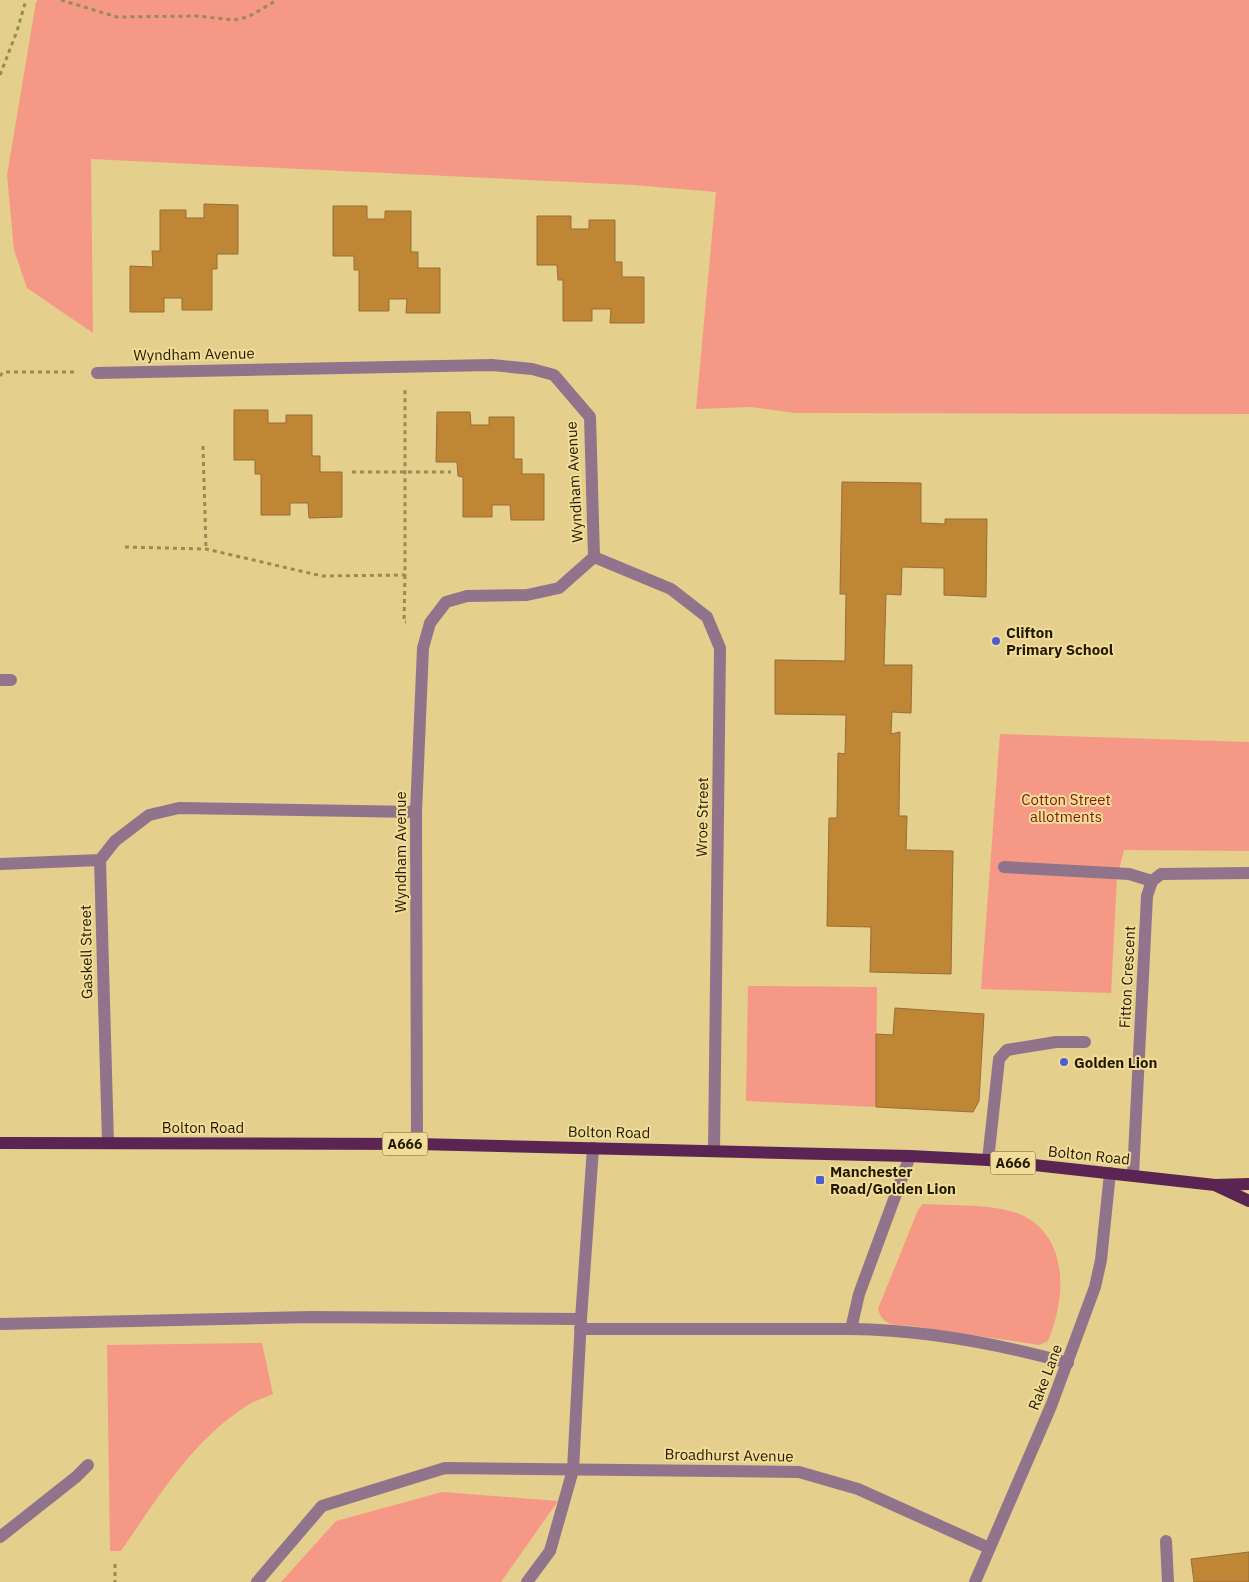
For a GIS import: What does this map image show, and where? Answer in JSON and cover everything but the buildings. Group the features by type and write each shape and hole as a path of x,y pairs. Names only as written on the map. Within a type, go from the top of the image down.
{"main road":[{"name":"Bolton Road","path":"0,1143 417,1144 910,1156 988,1160 1215,1185 1249,1184"},
{"name":"Bolton Road","path":"1215,1185 1249,1201"}],"street":[{"name":"Wyndham Avenue","path":"97,373 492,365 532,369 554,375 590,417 594,557 559,588 527,595 467,596 446,602 430,623 422,648 416,812 417,1144"},
{"name":"Wroe Street","path":"594,557 671,589 707,617 720,648 714,1150"},
{"path":"0,864 100,860 115,841 149,815 179,808 416,812"},
{"name":"Gaskell Street","path":"100,860 108,1143"},
{"path":"1004,867 1129,874 1152,881 1161,874 1249,873"},
{"name":"Fitton Crescent","path":"1133,1175 1147,896 1152,881"},
{"path":"988,1160 999,1059 1007,1050 1056,1042 1085,1042"},
{"path":"527,1582 550,1551 573,1470 581,1324 594,1148"},
{"path":"851,1329 859,1294 910,1156"},
{"name":"Rake Lane","path":"975,1582 1068,1363 1095,1287 1101,1260 1110,1173"},
{"path":"0,1324 311,1317 881,1329 968,1338 1012,1347 1068,1363"},
{"path":"0,1537 76,1477 88,1465"},
{"name":"Broadhurst Avenue","path":"257,1582 322,1506 445,1468 800,1472 858,1489 989,1548"},
{"path":"1166,1541 1168,1582"}],"path":[{"path":"0,75 17,32 26,0"},
{"path":"61,0 117,17 197,16 234,20 248,17 277,0"},
{"path":"406,367 404,622 430,623"},
{"path":"0,376 1,372 97,373"},
{"path":"203,446 206,549"},
{"path":"352,472 451,472"},
{"path":"124,547 206,549 322,576 405,575"},
{"path":"114,1564 115,1582"}],"green space":[{"path":"38,0 1249,0 1249,414 795,413 751,407 696,409 716,192 634,185 91,159 93,333 27,288 14,250 7,175 36,2"},
{"name":"Cotton Street allotments","path":"1000,734 1249,742 1249,851 1124,850 1117,878 1111,993 981,989"},
{"path":"748,986 877,987 876,1107 746,1101"},
{"path":"923,1204 1003,1209 1026,1217 1040,1228 1050,1241 1057,1257 1060,1273 1058,1308 1048,1341 1039,1345 896,1325 883,1319 878,1309 918,1210"},
{"path":"262,1343 273,1394 248,1405 208,1437 176,1473 121,1551 110,1551 107,1345"},
{"path":"442,1492 558,1501 501,1582 281,1582 336,1521"}],"place":[{"name":"Clifton Primary School","path":"996,641"},
{"name":"Golden Lion","path":"1064,1062"},
{"name":"Manchester Road/Golden Lion","path":"820,1180"}]}
